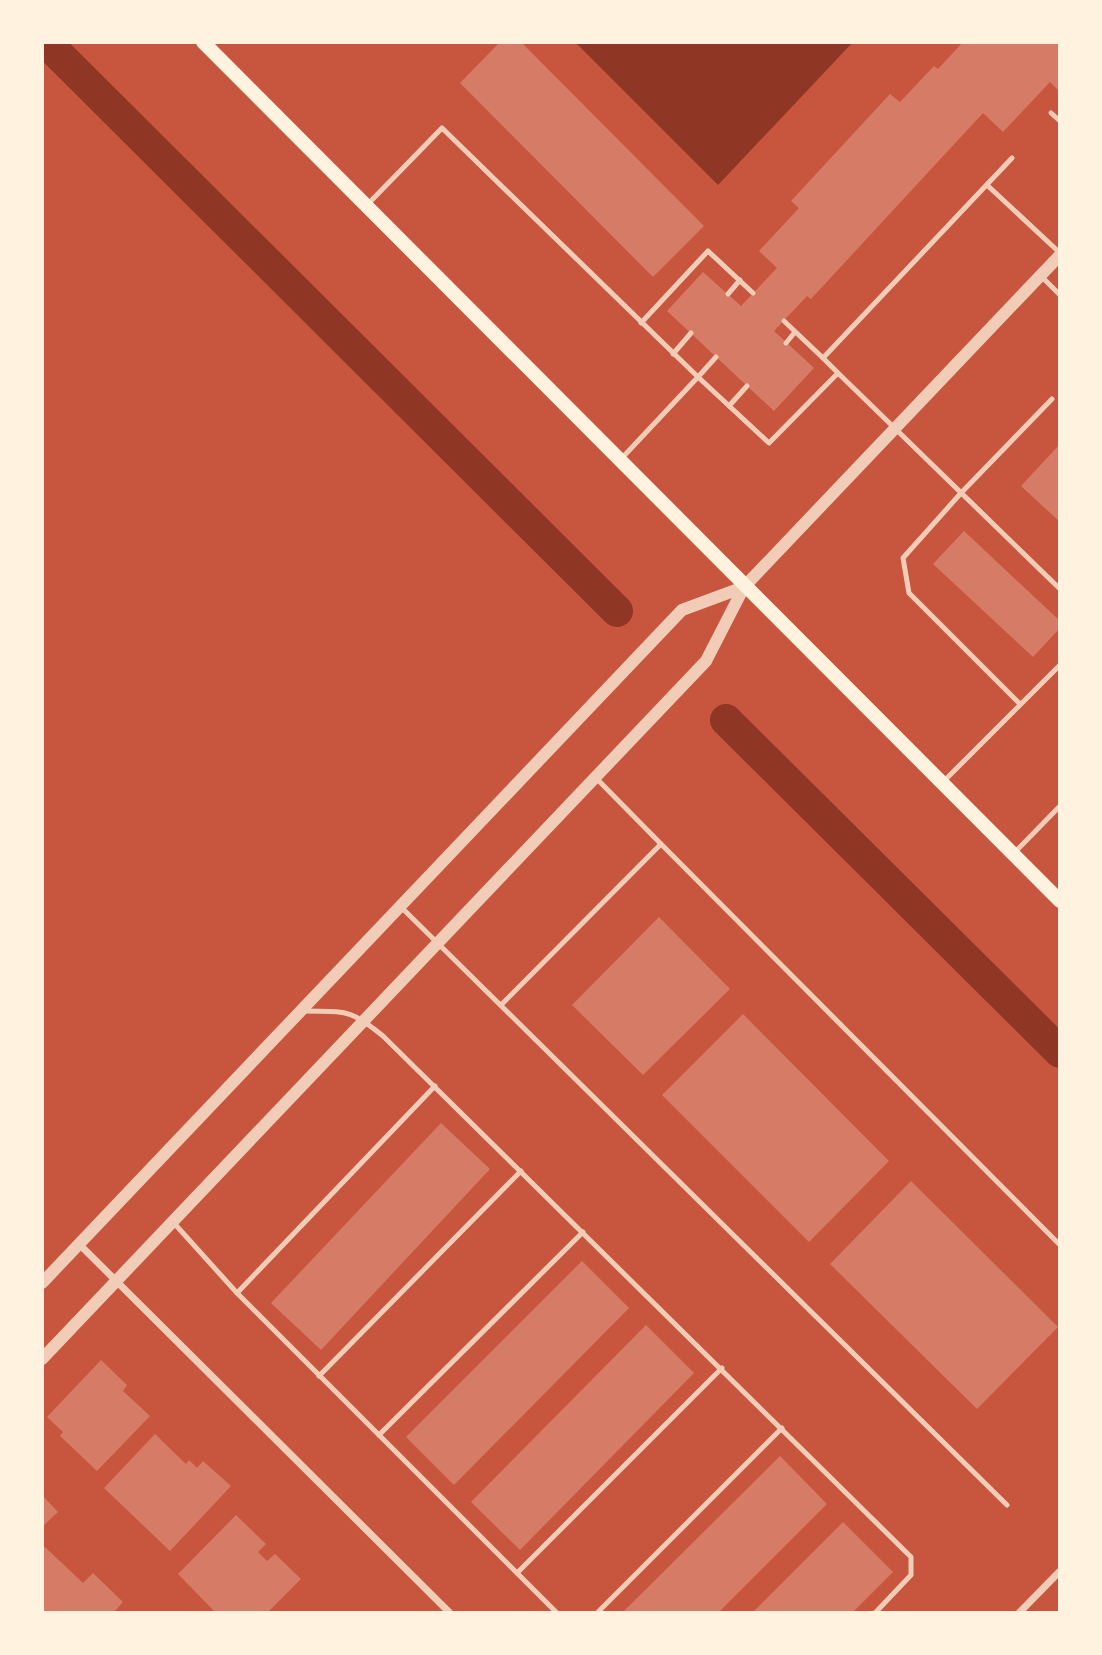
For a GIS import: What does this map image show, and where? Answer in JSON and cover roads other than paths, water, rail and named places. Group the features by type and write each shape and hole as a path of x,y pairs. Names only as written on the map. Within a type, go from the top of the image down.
{"main road":[{"path":"203,42 1060,901"}],"street":[{"path":"42,1359 706,661 744,587 1060,254"},
{"path":"42,1283 682,610 744,587"},
{"path":"79,1244 450,1613"},
{"path":"1022,1612 1060,1571"}],"lane":[{"path":"1051,113 1060,121"},
{"path":"367,205 442,128 673,354 769,443 838,373"},
{"path":"823,358 1012,158"},
{"path":"987,184 1060,254"},
{"path":"641,323 708,251 753,293"},
{"path":"1041,276 1060,295"},
{"path":"728,294 740,280"},
{"path":"784,321 1060,589"},
{"path":"786,342 795,332"},
{"path":"673,354 691,333"},
{"path":"619,461 716,357"},
{"path":"729,406 747,386"},
{"path":"1020,704 909,593 904,558 961,493 1052,399"},
{"path":"941,783 1060,665"},
{"path":"596,778 1060,1245"},
{"path":"1013,854 1060,806"},
{"path":"501,1005 661,844"},
{"path":"400,906 1007,1505"},
{"path":"300,1011 340,1011 364,1020 435,1086 911,1557 911,1575 875,1613"},
{"path":"237,1293 435,1086"},
{"path":"319,1376 521,1171"},
{"path":"173,1222 237,1293 557,1613"},
{"path":"379,1435 583,1232"},
{"path":"517,1573 722,1368"},
{"path":"597,1613 782,1427"}],"waterway":[{"path":"46,42 617,611"},
{"path":"726,720 1060,1052"}]}
